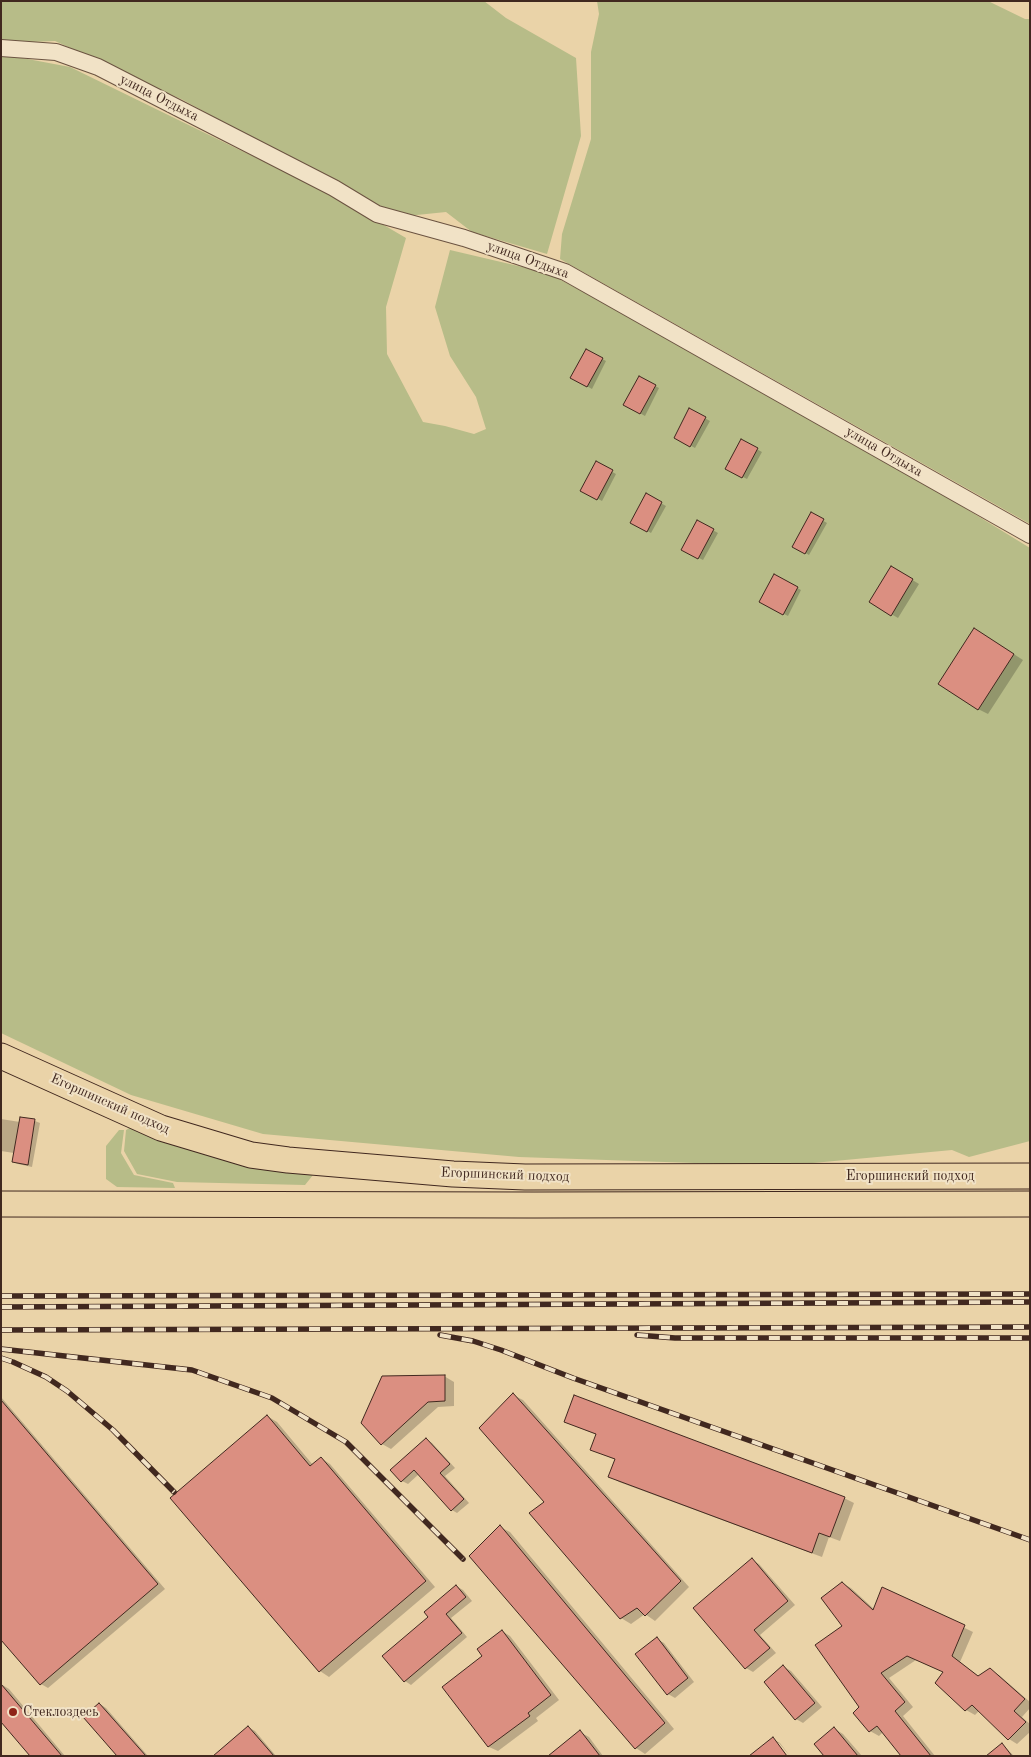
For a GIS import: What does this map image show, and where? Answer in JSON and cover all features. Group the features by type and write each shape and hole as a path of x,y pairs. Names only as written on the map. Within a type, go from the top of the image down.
{"main road":[{"name":"Егоршинский подход","path":"1,1056 161,1128 251,1155 288,1160 453,1174 525,1177 1030,1176"},
{"name":"Егоршинский подход","path":"1,1204 1030,1204"}],"street":[{"name":"улица Отдыха","path":"1,48 56,52 98,67 334,188 377,214 464,238 565,272 1030,535"}],"green space":[{"path":"1,1 484,1 506,18 576,58 581,136 547,254 472,232 446,212 397,217 183,100 55,41 2,43"},
{"path":"597,1 988,1 1025,19 1030,19 1030,524 560,259 562,234 591,139 591,52 599,14"},
{"path":"1,54 70,67 336,197 406,238 386,307 387,354 423,422 474,434 486,429 476,397 450,356 435,307 450,250 548,273 867,448 1030,548 1030,1141 969,1157 952,1150 781,1166 519,1157 263,1134 131,1095 1,1033"},
{"path":"131,1127 303,1168 313,1175 305,1185 177,1182 137,1174 124,1151 126,1130"},
{"path":"119,1130 124,1130 121,1153 134,1175 173,1183 175,1188 117,1187 106,1179 106,1146"}],"building":[{"path":"586,349 603,358 587,387 570,378"},
{"path":"639,376 656,385 640,414 623,405"},
{"path":"689,408 706,417 690,447 674,438"},
{"path":"741,439 758,448 742,478 725,469"},
{"path":"596,461 613,470 597,500 580,491"},
{"path":"646,493 662,502 647,532 630,523"},
{"path":"811,512 824,519 805,554 792,547"},
{"path":"697,520 714,529 698,559 681,550"},
{"path":"891,566 913,579 891,616 869,602"},
{"path":"774,574 798,587 783,615 759,602"},
{"path":"974,628 1014,654 978,710 938,684"},
{"path":"20,1117 35,1119 28,1165 12,1162"},
{"path":"445,1375 445,1401 428,1402 381,1445 361,1423 382,1376"},
{"path":"513,1393 681,1581 645,1616 637,1608 620,1619 529,1513 544,1502 479,1428"},
{"path":"574,1395 845,1497 830,1537 819,1533 812,1553 608,1477 615,1459 590,1450 596,1434 564,1422"},
{"path":"1,1400 158,1584 40,1685 1,1640"},
{"path":"267,1415 310,1466 321,1457 426,1581 319,1672 170,1498"},
{"path":"426,1438 450,1464 440,1473 464,1499 451,1511 414,1470 401,1482 390,1470"},
{"path":"500,1525 665,1723 635,1749 469,1556"},
{"path":"752,1558 788,1601 754,1630 770,1648 745,1669 693,1608"},
{"path":"842,1582 873,1610 882,1587 965,1625 952,1656 978,1676 990,1668 1025,1699 1014,1711 1026,1722 1008,1740 972,1705 965,1711 935,1683 943,1672 907,1656 881,1673 905,1702 895,1711 931,1756 901,1756 877,1726 869,1732 853,1713 859,1707 815,1645 842,1626 821,1598"},
{"path":"456,1585 466,1597 446,1614 462,1633 404,1682 382,1656 428,1617 424,1612"},
{"path":"502,1630 551,1695 528,1713 530,1716 488,1747 442,1687 482,1656 477,1649"},
{"path":"657,1637 688,1678 667,1695 635,1654"},
{"path":"783,1665 815,1703 795,1720 764,1682"},
{"path":"1,1684 62,1756 30,1756 1,1722"},
{"path":"99,1703 146,1756 117,1756 83,1717"},
{"path":"248,1726 274,1756 213,1756"},
{"path":"834,1727 858,1756 824,1756 814,1744"},
{"path":"580,1730 600,1756 548,1756"},
{"path":"773,1737 787,1756 749,1756"},
{"path":"1002,1743 1012,1756 986,1756"}],"railway":[{"path":"1,1296 1030,1294"},
{"path":"1,1307 1030,1302"},
{"path":"1,1330 1030,1327"},
{"path":"440,1335 473,1341 501,1350 573,1378 1030,1540"},
{"path":"637,1335 675,1338 1030,1338"},
{"path":"1,1349 192,1370 272,1398 346,1442 463,1559"},
{"path":"1,1358 46,1377 67,1391 113,1430 174,1492"}],"place":[{"name":"Стеклоздесь","path":"13,1712"}]}
